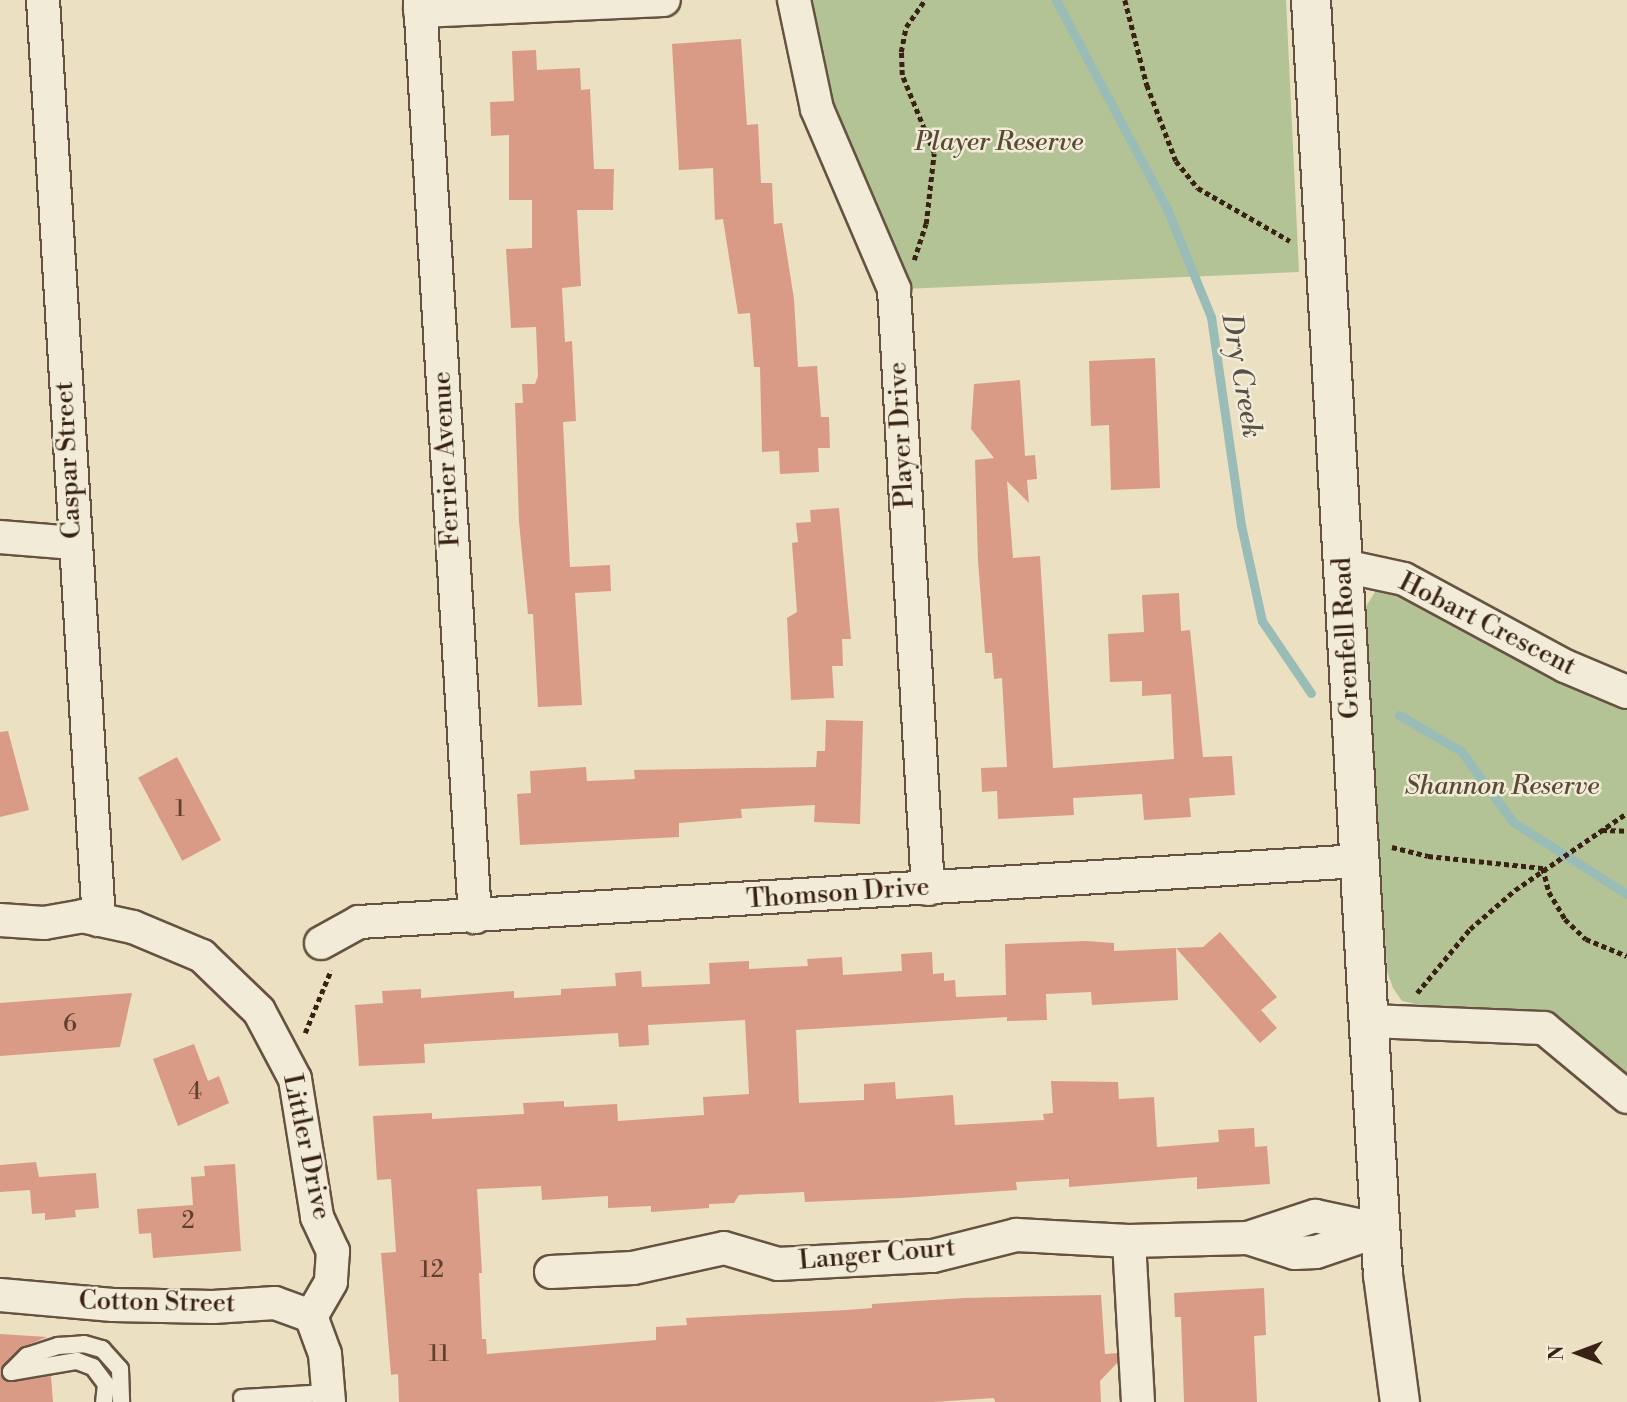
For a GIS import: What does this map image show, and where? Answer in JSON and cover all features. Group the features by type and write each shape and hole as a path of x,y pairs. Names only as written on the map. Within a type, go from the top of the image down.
{"main road":[{"name":"Grenfell Road","path":"1311,0 1359,852 1380,1021 1383,1275 1400,1402"},
{"name":"Grenfell Road","path":"1373,1402 1383,1275"}],"street":[{"name":"Caspar Street","path":"43,0 99,920"},
{"path":"420,5 664,0"},
{"name":"Player Drive","path":"794,0 817,109 894,289 928,889"},
{"name":"Ferrier Avenue","path":"420,5 474,918"},
{"path":"0,537 74,543"},
{"name":"Hobart Crescent","path":"1344,566 1404,579 1565,666 1627,692"},
{"name":"Thomson Drive","path":"330,938 359,922 474,918 928,889 1359,852"},
{"name":"Littler Drive","path":"0,920 44,923 82,916 132,927 202,956 241,990 281,1047 295,1079 317,1217 333,1251 331,1282 311,1316"},
{"path":"1380,1021 1545,1028 1627,1097"},
{"name":"Langer Court","path":"551,1272 633,1268 724,1248 778,1264 933,1256 1016,1235 1129,1241 1248,1238 1295,1253 1316,1252 1381,1230"},
{"path":"1129,1241 1138,1402"},
{"name":"Cotton Street","path":"0,1296 138,1306 275,1303 311,1316"},
{"path":"311,1316 325,1354 329,1398"}],"lane":[{"path":"104,1402 106,1384 93,1367 77,1362 11,1372 27,1356 58,1346 84,1344 102,1349 120,1369 121,1402"},
{"path":"242,1398 329,1398"}],"path":[{"path":"894,289 915,259 933,181 934,152 902,75 901,52 906,27 925,0"},
{"path":"1125,0 1147,85 1176,161 1198,188 1297,245 1328,272"},
{"path":"1380,1021 1470,929 1544,868 1627,813"},
{"path":"1601,830 1627,831"},
{"path":"1359,852 1544,868"},
{"path":"1544,868 1549,892 1565,919 1586,939 1627,956"},
{"path":"281,1047 303,1037 337,956 330,938"}],"green space":[{"name":"Player Reserve","path":"810,0 1286,0 1299,272 903,289 832,107"},
{"name":"Shannon Reserve","path":"1390,585 1627,704 1627,1077 1551,1014 1421,1005 1402,1001 1393,988 1387,971 1365,608 1377,589"}],"building":[{"path":"741,39 747,125 758,124 761,183 772,183 774,224 782,223 794,299 798,367 817,366 821,417 829,417 830,448 818,448 819,472 780,474 779,451 762,452 760,367 754,367 750,313 738,314 723,219 715,220 713,168 679,170 672,44"},
{"path":"536,50 537,70 580,68 581,90 590,89 594,169 614,169 613,210 577,210 581,286 562,288 565,342 572,341 576,421 563,422 570,567 610,565 611,591 575,593 582,705 538,707 533,614 528,614 519,522 515,403 523,403 522,384 535,384 538,376 536,327 511,328 506,249 532,248 532,200 509,200 509,135 491,136 490,102 514,101 512,51"},
{"path":"1155,358 1160,488 1111,490 1109,425 1091,426 1089,361"},
{"path":"1020,380 1025,456 1035,455 1037,479 1027,480 1029,503 1007,481 1013,558 1040,556 1053,768 1174,759 1171,694 1142,696 1142,681 1110,682 1108,634 1144,632 1142,595 1179,593 1181,631 1190,630 1203,757 1232,756 1235,795 1189,798 1191,817 1144,820 1142,794 1073,798 1074,815 998,819 997,791 982,792 981,768 1007,767 1002,678 994,679 992,653 985,653 978,561 975,460 994,458 971,429 974,384"},
{"path":"839,508 851,639 842,639 843,666 832,666 834,698 791,700 787,618 797,612 792,543 798,542 796,523 811,522 810,510"},
{"path":"826,720 863,721 860,824 814,822 815,805 741,809 742,818 679,823 679,837 520,845 517,794 531,793 530,771 586,767 587,781 635,779 634,770 816,767 817,751 825,751"},
{"path":"8,731 29,810 0,817 0,732"},
{"path":"177,757 221,840 182,861 138,778"},
{"path":"1220,932 1277,997 1261,1010 1277,1028 1260,1043 1176,948 1203,947"},
{"path":"1086,941 1114,943 1114,951 1176,948 1178,1000 1092,1005 1091,992 1046,994 1047,1020 1007,1021 1007,1017 796,1030 799,1103 864,1100 864,1084 895,1082 896,1099 953,1095 955,1125 1044,1120 1043,1114 1053,1113 1051,1081 1118,1082 1119,1099 1154,1097 1157,1147 1219,1142 1218,1130 1254,1128 1255,1147 1267,1146 1270,1184 1197,1189 1197,1177 1069,1187 1069,1179 1016,1182 1017,1190 901,1198 805,1202 804,1192 739,1195 734,1203 709,1204 709,1208 651,1212 651,1206 608,1208 608,1196 542,1200 541,1186 477,1189 482,1273 479,1273 482,1339 486,1339 487,1354 656,1340 656,1327 687,1325 686,1318 847,1310 872,1308 872,1304 964,1298 1101,1295 1105,1354 1117,1353 1117,1363 1100,1381 1101,1402 995,1402 994,1398 933,1402 399,1402 398,1374 391,1375 381,1253 396,1252 391,1179 377,1180 373,1116 432,1113 432,1119 524,1114 523,1103 564,1101 564,1107 617,1104 618,1121 704,1115 703,1097 749,1094 745,1020 648,1025 649,1045 619,1047 618,1033 424,1044 425,1063 359,1066 355,1005 383,1003 382,991 421,989 421,998 514,991 514,998 561,995 561,989 616,986 615,973 641,971 642,987 710,984 709,963 749,961 749,969 808,966 807,959 842,957 843,975 902,971 901,954 932,952 933,974 944,973 944,981 955,980 956,997 1006,995 1005,944"},
{"path":"132,993 120,1047 0,1056 0,1003"},
{"path":"194,1044 208,1081 219,1076 229,1103 178,1126 153,1059"},
{"path":"36,1162 39,1177 96,1173 99,1208 75,1210 76,1217 45,1220 45,1213 32,1214 30,1190 0,1192 0,1165"},
{"path":"235,1164 241,1251 153,1258 151,1233 139,1234 137,1209 193,1205 191,1177 205,1176 204,1166"},
{"path":"1264,1288 1266,1335 1254,1336 1257,1402 1184,1402 1181,1317 1175,1317 1174,1293"},
{"path":"0,1334 47,1337 20,1348 1,1373 9,1382 51,1376 53,1402 0,1402"}],"waterway":[{"name":"Dry Creek","path":"1056,0 1167,209 1211,317 1241,525 1262,621 1311,693"},
{"name":"Dry Creek","path":"1399,715 1461,751 1513,822 1627,894"}]}
